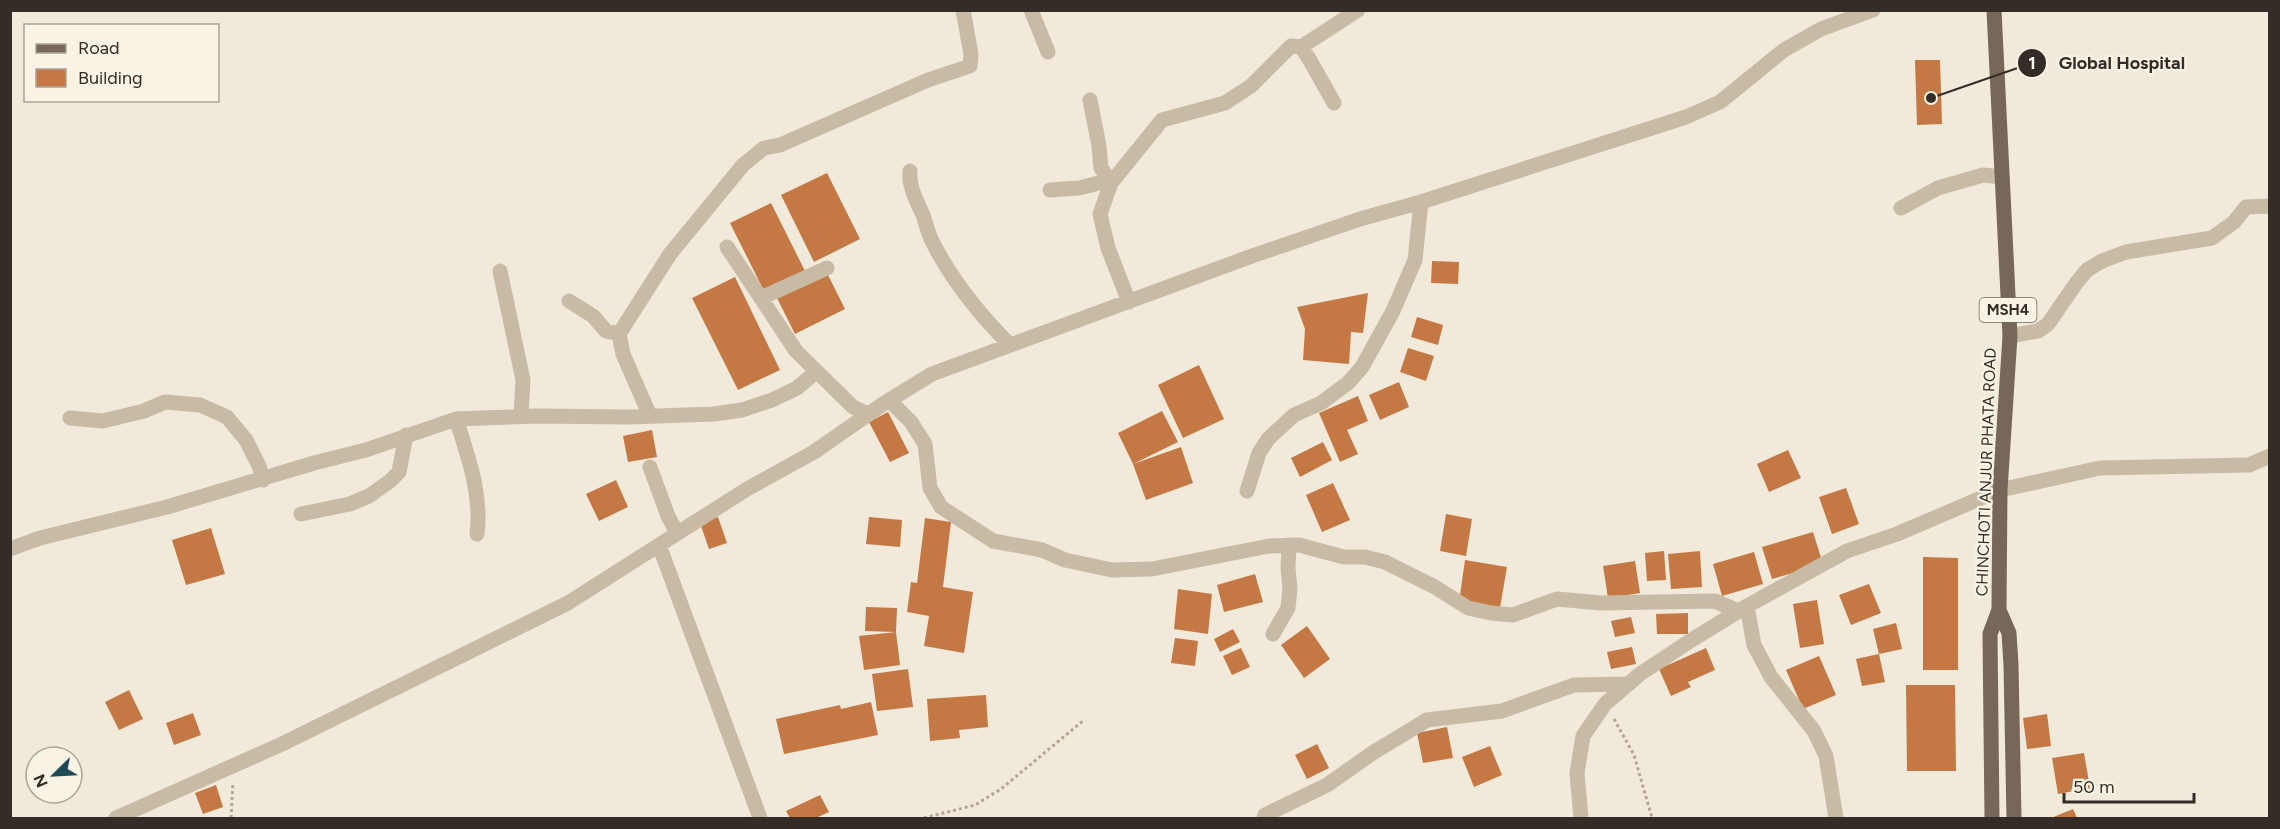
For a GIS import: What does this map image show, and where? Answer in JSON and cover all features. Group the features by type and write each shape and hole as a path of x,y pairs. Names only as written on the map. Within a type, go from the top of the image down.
{"main road":[{"name":"CHINCHOTI ANJUR PHATA ROAD","path":"1992,819 1990,634 1999,610 2000,490 2010,336 1994,10"},
{"name":"CHINCHOTI ANJUR PHATA ROAD","path":"1999,610 2009,633 2012,665 2014,819"}],"street":[{"path":"650,416 623,354 619,334 670,254 743,165 764,148 780,145 928,80 970,66 971,54 963,10"},
{"path":"1031,10 1048,52"},
{"path":"1129,302 1108,248 1100,214 1110,185 1162,120 1225,104 1251,86 1291,46 1300,47 1358,10"},
{"path":"116,819 282,744 568,603 747,489 814,452 889,400 932,374 1349,223 1686,117 1720,102 1793,44 1821,29 1873,10"},
{"path":"1300,47 1334,103"},
{"path":"1090,100 1101,168 1110,185"},
{"path":"910,171 909,180 930,238 947,270 964,295 1010,345"},
{"path":"1901,208 1938,188 1983,175 2002,177"},
{"path":"1050,190 1079,188 1103,182 1110,185"},
{"path":"1247,491 1259,453 1268,439 1294,415 1321,403 1348,383 1362,367 1394,311 1415,260 1421,202"},
{"path":"2010,336 2038,331 2048,324 2087,270 2102,261 2126,252 2212,238 2234,222 2246,207 2270,206"},
{"path":"727,247 796,351 853,407 868,414"},
{"path":"761,298 827,268"},
{"path":"500,271 523,380 521,416"},
{"path":"569,301 593,315 606,331 619,334"},
{"path":"10,549 40,538 167,507 314,463 366,450 456,419 714,414 742,410 772,400 797,388 816,372"},
{"path":"889,400 911,422 925,444 930,488 940,507 993,542 1042,550 1065,560 1112,570 1152,569 1269,546 1299,545 1344,557 1365,557 1385,562 1435,587 1468,608 1491,613 1513,615 1557,599 1610,603 1715,601 1742,608"},
{"path":"70,418 103,421 144,411 165,402 200,405 227,417 234,425 246,440 263,480"},
{"path":"456,419 475,486 479,518 477,534"},
{"path":"301,514 350,504 369,496 390,481 399,472 406,435"},
{"path":"1581,819 1577,773 1583,736 1605,704 1680,647 1742,608 1847,551 1897,534 2000,490 2100,468 2249,465 2270,456"},
{"path":"650,467 668,516 677,533"},
{"path":"659,545 760,819"},
{"path":"1274,634 1288,608 1289,545"},
{"path":"1742,608 1754,645 1767,669 1814,731 1826,756 1836,819"},
{"path":"1264,819 1265,816 1328,786 1374,752 1427,720 1502,711 1574,685 1629,684"}],"path":[{"path":"1605,704 1634,754 1652,819"},
{"path":"924,819 975,806 1001,789 1084,720"},
{"path":"228,769 234,783 231,819"}],"building":[{"path":"1915,60 1940,60 1942,124 1917,125"},
{"path":"827,173 860,239 814,262 781,195"},
{"path":"771,203 805,271 764,291 730,223"},
{"path":"1432,261 1459,262 1458,284 1431,283"},
{"path":"827,273 845,309 795,334 777,298"},
{"path":"735,277 780,370 738,390 692,298"},
{"path":"1368,293 1363,333 1351,332 1349,364 1303,360 1305,329 1297,307"},
{"path":"1417,317 1443,325 1438,345 1411,337"},
{"path":"1408,348 1434,356 1426,381 1400,372"},
{"path":"1199,365 1224,419 1183,438 1158,385"},
{"path":"1399,382 1409,407 1380,420 1369,395"},
{"path":"1358,396 1368,421 1347,430 1358,454 1340,462 1319,413"},
{"path":"1162,411 1178,442 1133,464 1118,433"},
{"path":"888,412 909,453 890,462 869,422"},
{"path":"652,430 657,457 628,462 623,436"},
{"path":"1323,442 1332,460 1300,477 1291,458"},
{"path":"1181,447 1193,483 1146,500 1133,464"},
{"path":"1788,450 1801,478 1769,492 1757,464"},
{"path":"616,480 628,507 599,521 586,494"},
{"path":"1333,483 1350,520 1322,532 1306,495"},
{"path":"1846,488 1859,524 1832,534 1819,497"},
{"path":"1446,514 1472,519 1466,556 1440,551"},
{"path":"718,517 727,543 709,549 700,523"},
{"path":"869,517 902,520 900,547 866,544"},
{"path":"925,518 951,522 943,587 973,592 964,653 924,646 929,616 907,612 911,582 917,583"},
{"path":"211,528 225,574 186,585 172,540"},
{"path":"1813,532 1823,564 1772,579 1762,547"},
{"path":"1664,551 1666,580 1647,581 1645,553"},
{"path":"1700,551 1702,587 1671,589 1668,554"},
{"path":"1754,552 1763,584 1722,596 1713,564"},
{"path":"1923,557 1958,558 1958,670 1923,670"},
{"path":"1465,560 1507,567 1500,608 1459,602"},
{"path":"1635,561 1640,593 1608,598 1603,566"},
{"path":"1255,574 1263,602 1224,612 1217,585"},
{"path":"1869,584 1881,613 1851,625 1839,595"},
{"path":"1178,589 1212,594 1208,634 1174,629"},
{"path":"1817,600 1824,644 1800,648 1793,604"},
{"path":"866,607 897,608 896,632 865,631"},
{"path":"1688,613 1688,634 1657,634 1656,614"},
{"path":"1631,617 1635,633 1615,637 1611,621"},
{"path":"1896,623 1902,649 1879,654 1873,629"},
{"path":"1307,626 1330,659 1304,678 1281,645"},
{"path":"1233,629 1240,642 1220,652 1214,639"},
{"path":"896,632 900,665 864,670 859,636"},
{"path":"1175,638 1198,641 1195,666 1171,663"},
{"path":"1632,647 1636,664 1611,669 1607,652"},
{"path":"1241,648 1250,667 1232,675 1223,656"},
{"path":"1706,648 1715,670 1688,682 1691,687 1671,696 1659,669"},
{"path":"1879,654 1885,682 1862,686 1856,659"},
{"path":"1819,656 1836,695 1803,709 1786,670"},
{"path":"908,669 913,707 877,711 872,674"},
{"path":"1906,685 1955,685 1956,771 1907,771"},
{"path":"129,690 143,719 119,730 105,702"},
{"path":"986,695 988,727 959,730 960,738 930,741 927,699"},
{"path":"871,702 878,735 784,754 776,719 840,705 841,709"},
{"path":"193,713 201,735 174,745 166,723"},
{"path":"2047,714 2051,746 2027,749 2023,718"},
{"path":"1447,727 1453,758 1423,763 1417,733"},
{"path":"1317,744 1329,768 1307,779 1295,755"},
{"path":"1490,746 1502,775 1474,787 1462,757"},
{"path":"2084,753 2090,788 2058,794 2052,758"},
{"path":"216,785 223,807 203,814 195,793"},
{"path":"820,795 829,812 816,818 790,818 786,811"},
{"path":"2073,809 2077,818 2051,818"}],"place":[{"name":"Global Hospital","path":"1931,98"}]}
